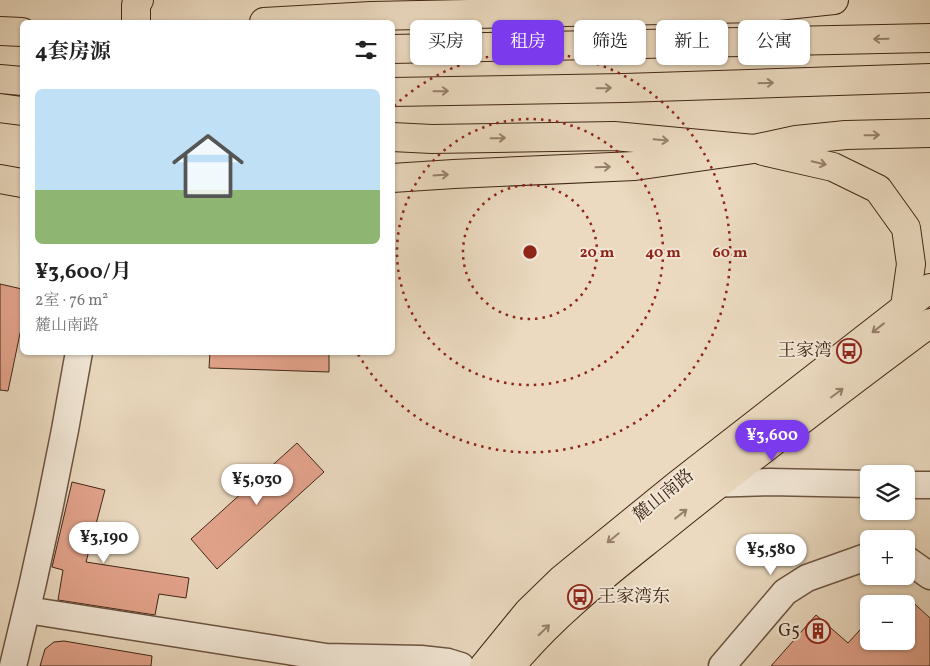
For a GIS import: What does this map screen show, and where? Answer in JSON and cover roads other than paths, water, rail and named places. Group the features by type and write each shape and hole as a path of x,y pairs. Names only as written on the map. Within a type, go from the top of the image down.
{"main road":[{"path":"117,0 118,20"},
{"path":"136,20 136,5 139,0"},
{"path":"300,20 371,16 758,8 834,0"},
{"path":"0,31 20,32"},
{"path":"395,48 930,38"},
{"path":"395,92 624,88 930,78"},
{"path":"0,79 20,81"},
{"path":"0,108 20,111"},
{"path":"395,178 635,166 754,149 796,140 846,135 930,134"},
{"path":"395,137 432,139 614,136 754,149 833,167 878,189 906,228 911,264 905,307"},
{"path":"0,179 20,184"},
{"name":"麓山南路","path":"484,666 528,612 562,579 676,486 930,288"},
{"name":"麓山南路","path":"511,666 541,632 614,567 720,483 928,325"}],"street":[{"path":"13,666 63,443 78,355"},
{"path":"676,486 720,483 860,484"},
{"path":"915,485 930,485"},
{"path":"722,666 785,592 807,578 860,559"},
{"path":"915,565 930,576"},
{"path":"27,610 330,662 448,662 461,666"}],"place":[{"name":"王家湾","path":"849,351"},
{"name":"王家湾东","path":"580,597"},
{"name":"G5","path":"818,631"}]}
